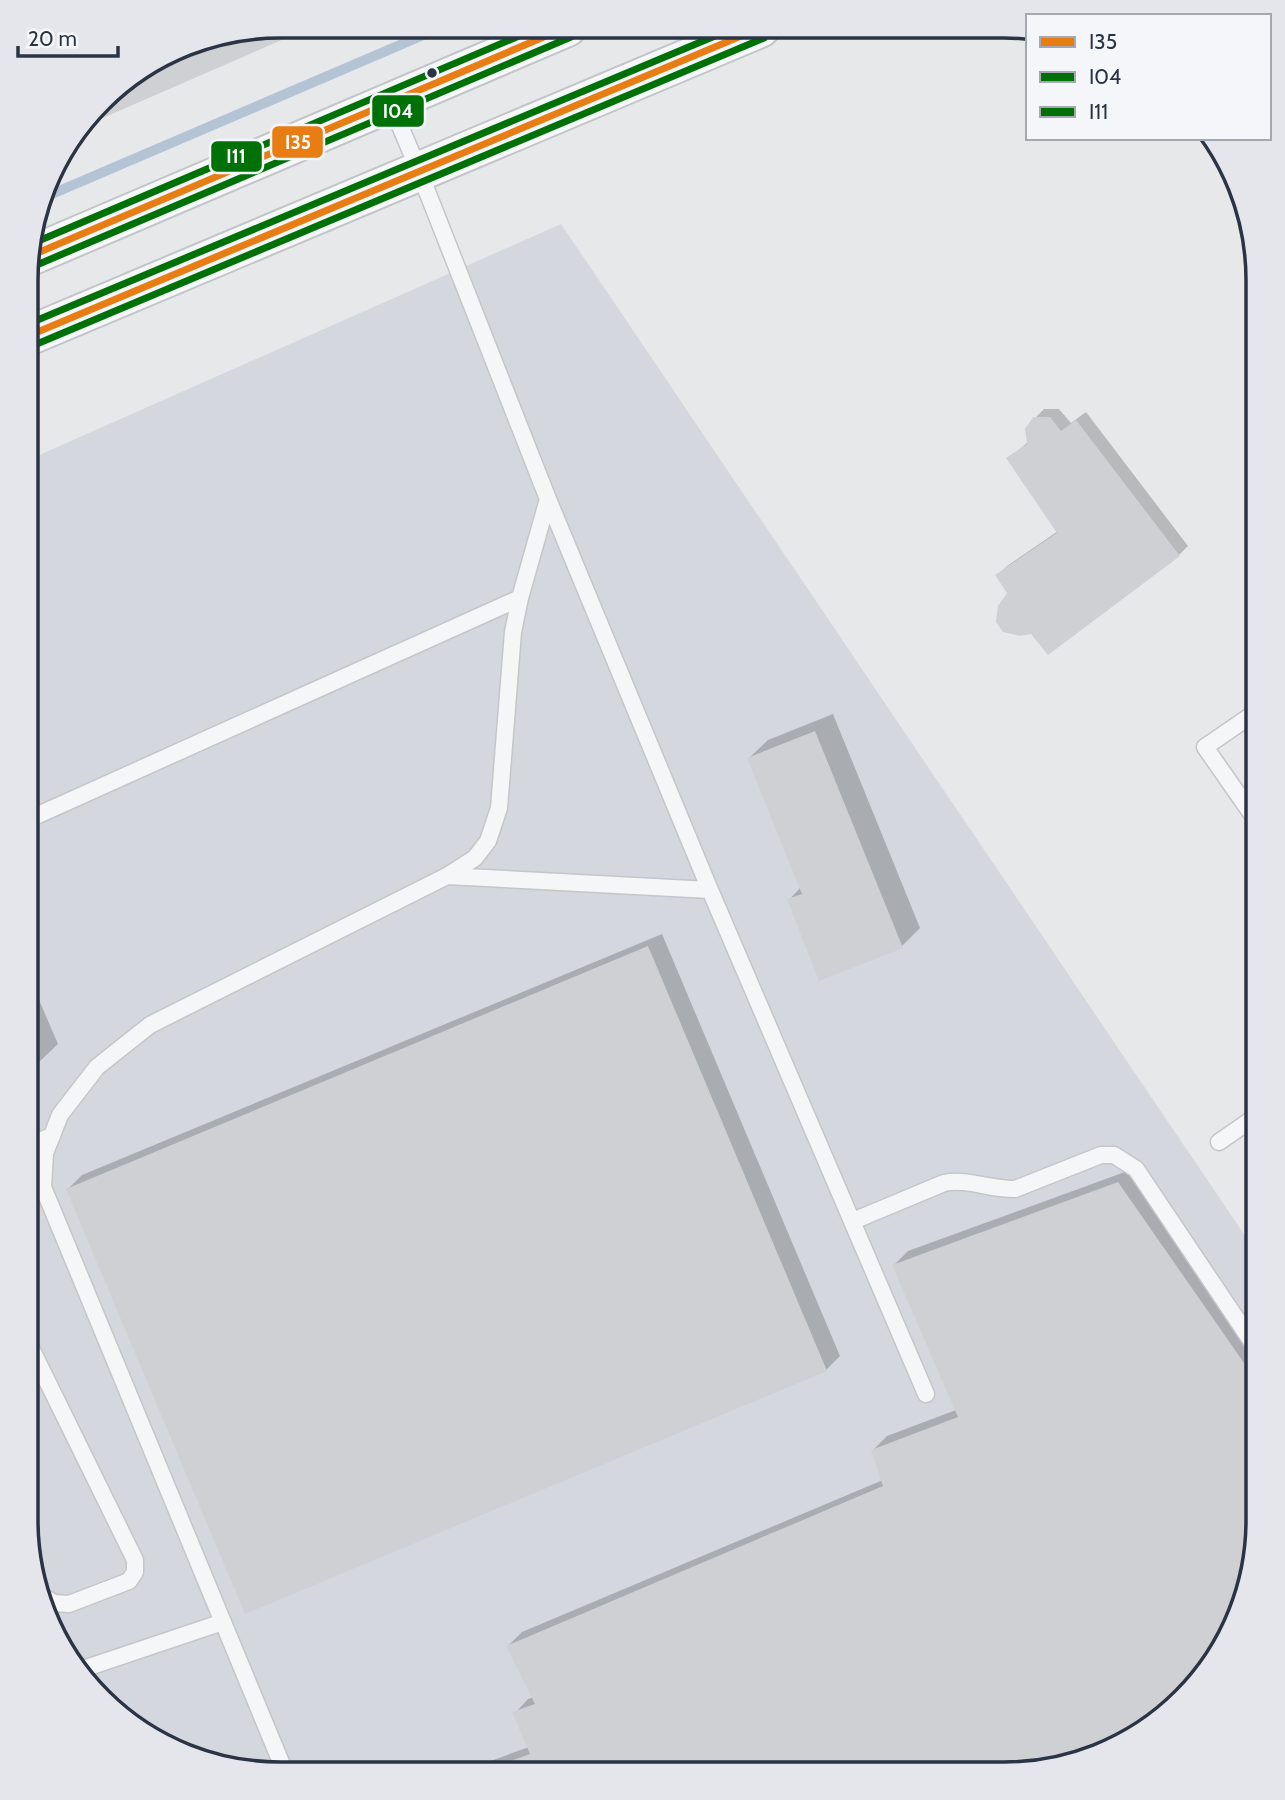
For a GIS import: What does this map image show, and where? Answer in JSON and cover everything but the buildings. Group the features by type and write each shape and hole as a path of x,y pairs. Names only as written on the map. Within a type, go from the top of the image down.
{"main road":[{"path":"41,252 540,38"},
{"path":"38,332 736,38"}],"lane":[{"path":"390,102 548,499 710,890 926,1394"},
{"path":"281,1762 43,1187 45,1153 60,1115 97,1067 150,1024 447,876 475,858 488,841 499,808 513,632 548,499"},
{"path":"38,815 520,598"},
{"path":"1247,718 1205,747 1247,807"},
{"path":"447,876 710,890"},
{"path":"1219,1142 1246,1123"},
{"path":"38,1142 52,1136"},
{"path":"853,1221 944,1182 956,1180 1015,1189 1101,1155 1114,1155 1136,1169 1246,1333"},
{"path":"38,1362 135,1560 135,1573 129,1581 69,1604 53,1602"},
{"path":"88,1667 223,1622"}],"shaded area":[{"path":"561,224 1246,1238 1246,1536 1242,1567 1234,1598 1222,1627 1187,1679 1164,1702 1139,1721 1097,1743 1067,1753 1005,1762 280,1762 218,1753 188,1743 133,1712 109,1691 88,1667 63,1627 51,1598 43,1567 38,1520 38,456"}],"waterway":[{"path":"55,193 416,38"}],"transit line":[{"name":"I11","path":"43,239 514,38"},
{"name":"I35","path":"41,252 541,38"},
{"name":"I04","path":"40,264 569,38"},
{"name":"I11","path":"38,320 710,38"},
{"name":"I35","path":"38,332 736,38"},
{"name":"I04","path":"38,343 764,38"}]}
